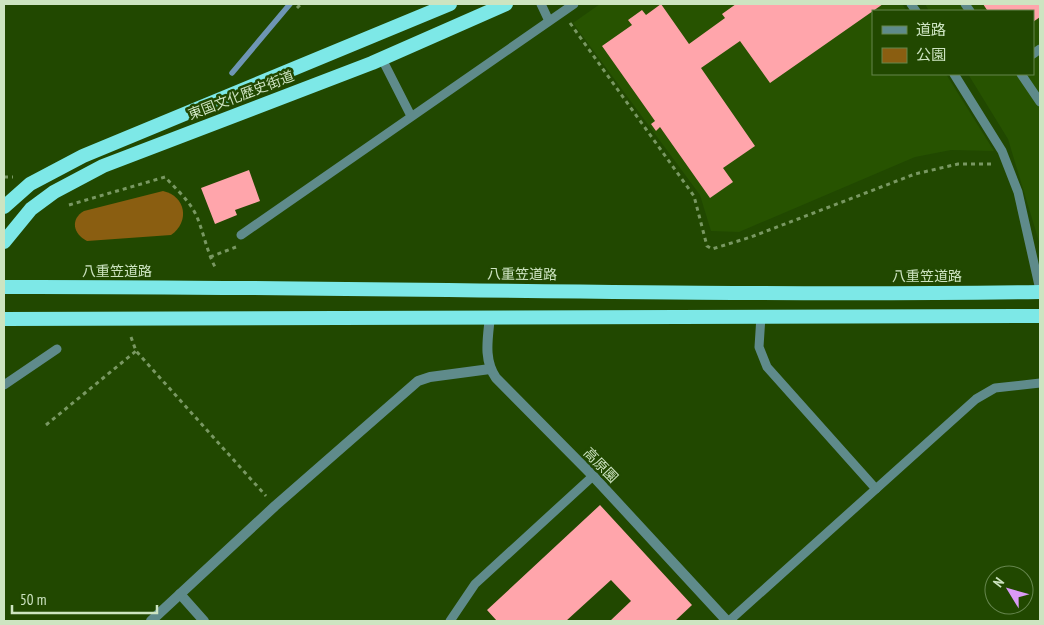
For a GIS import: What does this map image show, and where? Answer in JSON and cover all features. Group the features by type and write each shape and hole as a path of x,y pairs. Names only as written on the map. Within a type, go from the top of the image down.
{"highway":[{"name":"東国文化歴史街道","path":"4,207 35,181 83,156 450,4"},
{"name":"東国文化歴史街道","path":"4,242 31,209 54,192 82,176 124,157 382,59 506,4"},
{"name":"八重笠道路","path":"4,287 291,287 678,292 1040,290"},
{"path":"4,318 1040,316"}],"street":[{"path":"151,621 275,506 418,381 430,377 490,370 486,353 490,316"},
{"name":"高原園","path":"490,370 728,621"},
{"path":"180,594 204,621"}],"lane":[{"path":"541,4 549,21"},
{"path":"241,235 574,4"},
{"path":"382,59 411,116"},
{"path":"955,75 1002,151 1018,192 1040,290"},
{"path":"1022,75 1040,102"},
{"path":"761,316 759,347 767,367 876,489"},
{"path":"4,385 57,349"},
{"path":"728,621 976,399 995,388 1040,383"},
{"path":"450,621 475,584 592,476"}],"path":[{"path":"297,8 301,4"},
{"path":"562,13 694,196 707,246 712,249 751,237 915,174 958,164 1007,164"},
{"path":"67,205 165,177 182,194 196,216 210,258 216,269"},
{"path":"210,258 239,246"},
{"path":"131,337 136,351 275,506"},
{"path":"46,425 136,351"}],"shaded area":[{"path":"600,4 902,4 906,10 872,10 872,75 947,75 994,151 951,150 915,157 739,232 711,231 700,195 573,23"},
{"path":"925,4 1040,4 1040,245 1008,139 969,75 1034,75 1034,10 928,10"}],"green space":[{"path":"163,191 177,198 183,210 181,223 171,235 87,241 76,231 75,222 84,211"}],"building":[{"path":"661,4 689,44 725,18 722,14 736,4 883,4 770,83 740,41 701,68 755,146 723,168 733,182 710,198 660,127 656,131 651,124 655,121 602,46 632,25 628,20 642,10 646,15"},
{"path":"983,4 1040,4 1040,17 1034,21 1034,10 987,10"},
{"path":"249,170 260,201 235,210 237,215 215,224 201,188"},
{"path":"600,505 692,605 675,621 610,621 631,601 611,580 566,621 497,621 487,610"}],"waterway":[{"path":"232,73 290,4"}]}
